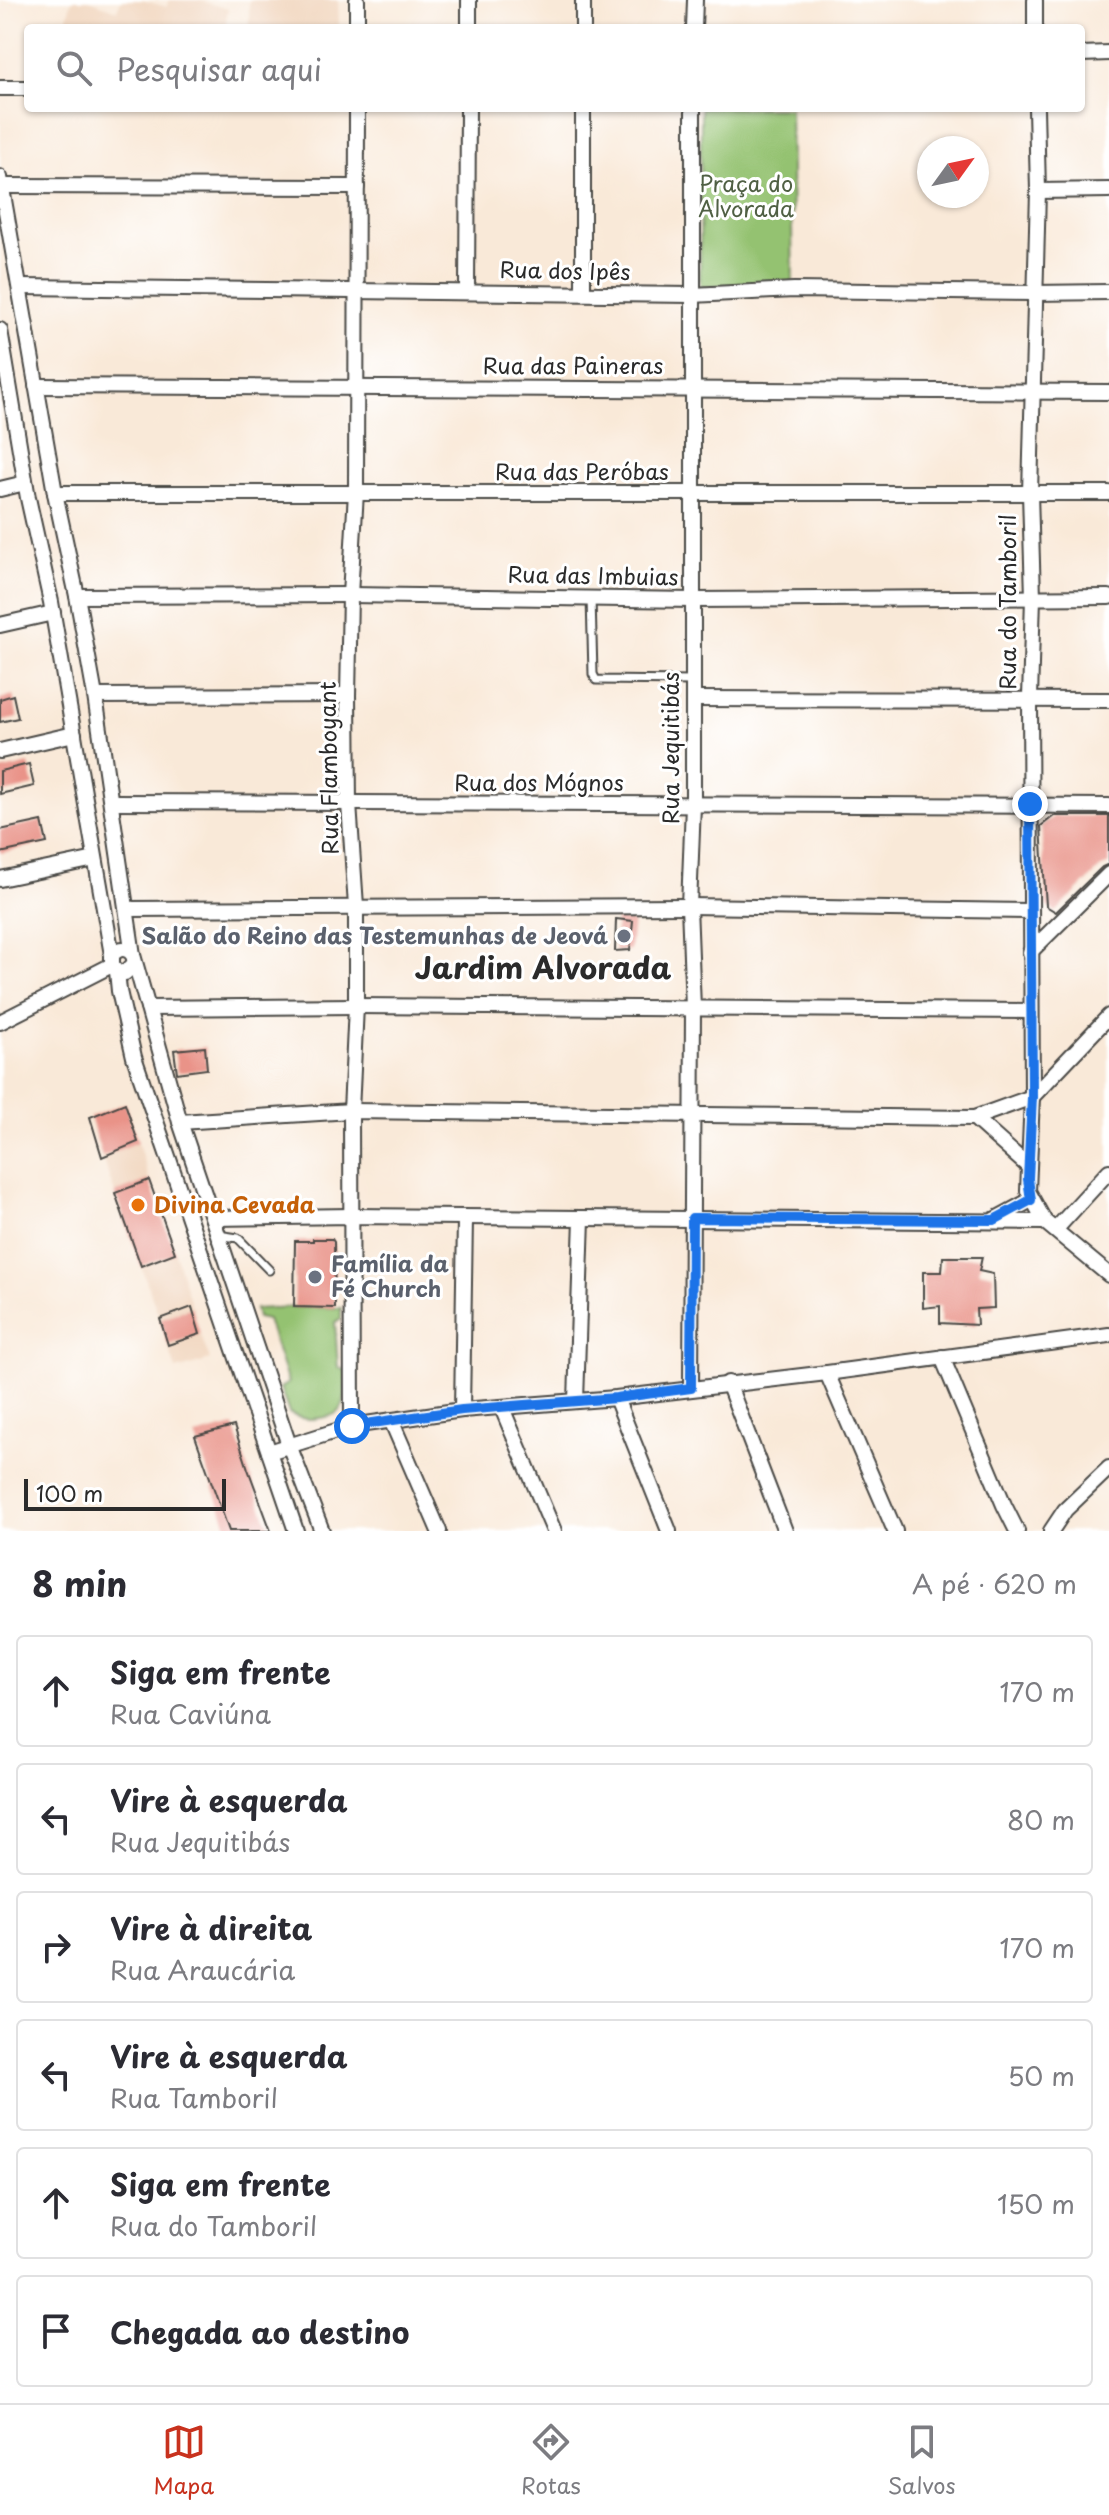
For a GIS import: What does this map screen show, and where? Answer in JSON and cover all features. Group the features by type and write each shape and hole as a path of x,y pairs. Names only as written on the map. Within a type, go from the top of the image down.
{"street":[{"path":"357,0 357,24"},
{"path":"469,0 469,24"},
{"path":"583,0 583,24"},
{"path":"694,24 695,0"},
{"path":"1035,0 1035,24"},
{"path":"1085,54 1109,53"},
{"path":"0,88 24,88"},
{"name":"Rua Flamboyant","path":"352,1426 351,1111 356,1006 356,906 349,804 348,695 356,492 357,112"},
{"path":"467,292 468,112"},
{"path":"583,112 583,293"},
{"name":"Rua Jequitibás","path":"691,1388 693,1008 689,906 693,805 693,112"},
{"name":"Rua do Tamboril","path":"1031,1200 1028,1191 1032,1097 1030,698 1033,597 1030,493 1038,191 1036,112"},
{"path":"322,1531 289,1445 180,1122 134,960 95,696 55,493 1,182 357,187"},
{"path":"1038,191 1109,190"},
{"name":"Rua dos Ipês","path":"21,287 692,295 794,290 1109,292"},
{"path":"0,330 25,483 53,613 113,964 134,1057 296,1531"},
{"name":"Rua das Paineras","path":"36,386 1109,392"},
{"path":"0,489 25,483"},
{"name":"Rua das Peróbas","path":"55,493 1109,493"},
{"name":"Rua das Imbuias","path":"77,596 350,595 694,600 1109,597"},
{"path":"0,625 53,613"},
{"path":"95,696 348,695"},
{"path":"693,699 1109,700"},
{"path":"0,751 74,734"},
{"name":"Rua dos Mógnos","path":"112,802 1109,806"},
{"path":"0,879 95,859"},
{"path":"1030,952 1109,874"},
{"path":"127,909 689,906 1031,911"},
{"path":"0,1022 113,964 120,949 125,949 134,960"},
{"path":"113,964 129,971 134,960"},
{"path":"148,1008 356,1006 1030,1011"},
{"path":"180,1122 351,1111 974,1118 1032,1097 1109,1016"},
{"path":"974,1118 1029,1167"},
{"path":"213,1218 994,1220 1050,1225 1109,1171"},
{"path":"994,1220 1031,1200 1050,1225 1109,1275"},
{"path":"576,1401 582,1218"},
{"path":"462,1410 465,1219"},
{"path":"230,1338 252,1335"},
{"path":"269,1452 352,1426 462,1410 616,1398 1109,1335"},
{"path":"942,1357 1017,1531"},
{"path":"827,1373 895,1531"},
{"path":"728,1383 785,1531"},
{"path":"616,1398 669,1531"},
{"path":"502,1408 554,1531"},
{"path":"391,1420 439,1531"},
{"path":"1051,1531 1065,1510 1109,1468"}],"lane":[{"path":"591,598 593,674 596,680 693,681"},
{"path":"218,1235 238,1238 269,1270"}],"shaded area":[{"path":"72,0 89,0 117,10 121,0 142,0 167,7 170,0 199,0 228,9 226,24 65,24"},
{"path":"249,0 338,0 339,24 249,24"},
{"path":"138,1142 149,1180 115,1193 102,1157"},
{"path":"175,1253 192,1307 160,1319 141,1266"},
{"path":"200,1334 210,1360 176,1370 168,1345"}],"green space":[{"name":"Praça do Alvorada","path":"701,112 790,112 793,286 700,287"},
{"path":"341,1308 341,1319 335,1322 338,1368 346,1370 345,1396 341,1408 330,1416 307,1419 289,1413 280,1388 288,1383 267,1320 257,1318 255,1309"}],"building":[{"path":"13,695 18,718 0,722 0,699"},
{"path":"29,764 34,786 0,794 0,771"},
{"path":"1054,816 1109,816 1109,864 1102,867 1056,912 1046,906 1041,826"},
{"path":"42,821 47,843 0,853 0,830"},
{"name":"Salão do Reino das Testemunhas de Jeová","path":"616,919 633,921 630,950 615,951"},
{"path":"205,1047 207,1069 177,1073 174,1050"},
{"path":"125,1103 138,1142 102,1157 90,1117"},
{"path":"149,1180 175,1253 141,1266 115,1193"},
{"name":"Família da Fé Church","path":"332,1239 334,1242 335,1308 294,1307 295,1241"},
{"path":"943,1257 982,1257 979,1271 993,1274 994,1308 976,1309 977,1325 940,1323 940,1306 923,1308 923,1272 942,1272"},
{"path":"192,1307 200,1334 168,1345 160,1319"},
{"path":"234,1426 271,1531 229,1531 195,1436"}],"place":[{"name":"Salão do Reino das Testemunhas de Jeová","path":"624,936"},
{"name":"Divina Cevada","path":"138,1205"},
{"name":"Família da Fé Church","path":"315,1277"}],"district":[{"name":"Jardim Alvorada","path":"543,969"}],"route":[{"path":"352,1426 462,1410 616,1398 691,1388 692,1218 994,1220 1031,1200 1028,1191 1032,1097 1030,804"}]}
